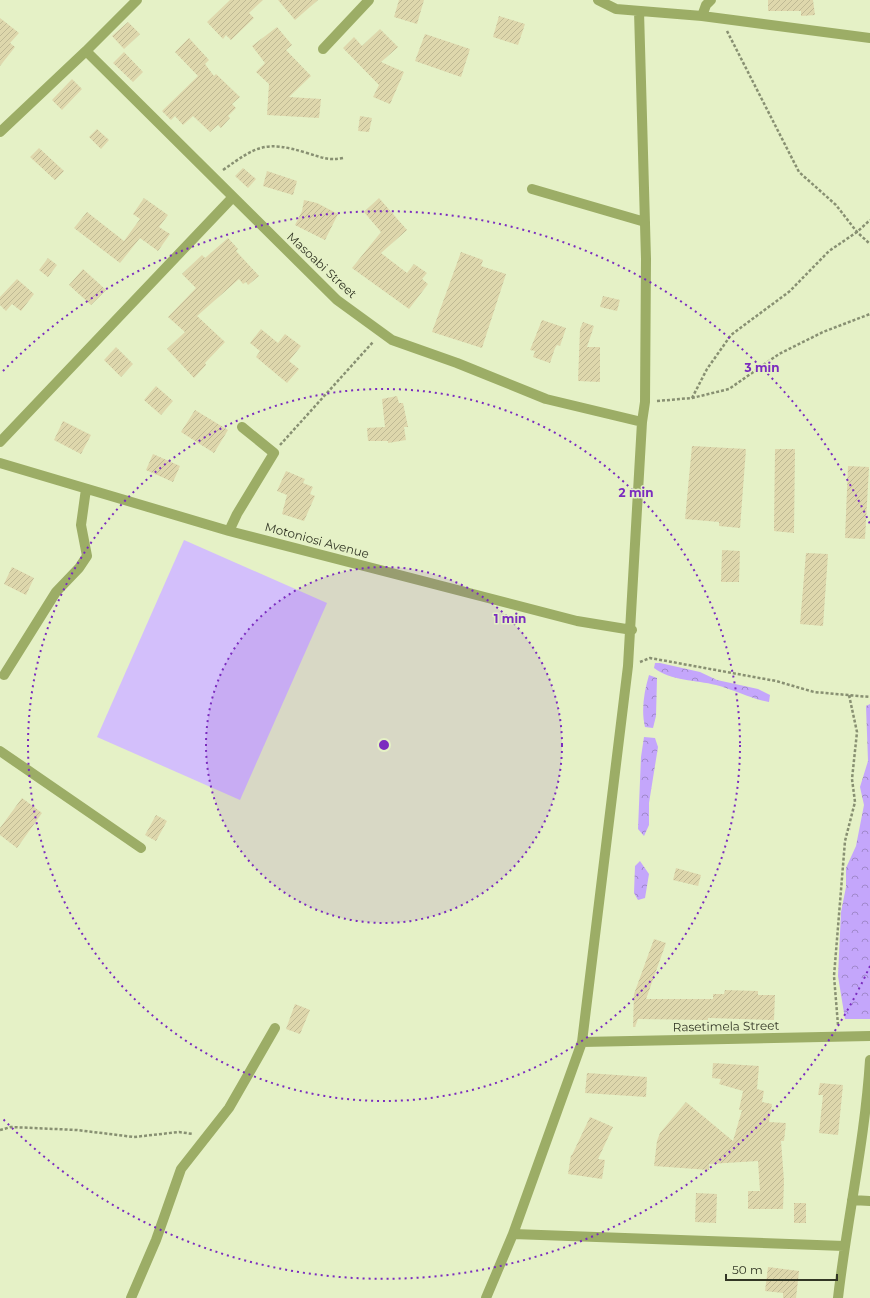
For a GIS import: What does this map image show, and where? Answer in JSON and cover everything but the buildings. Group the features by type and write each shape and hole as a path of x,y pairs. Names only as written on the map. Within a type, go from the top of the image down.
{"street":[{"path":"0,132 137,0"},
{"path":"323,49 369,0"},
{"path":"598,0 616,9 702,16 870,38"},
{"path":"702,16 706,5 710,0"},
{"path":"486,1298 513,1234 582,1042 628,666 632,630 642,422 645,402 645,222 639,11"},
{"name":"Masoabi Street","path":"86,50 232,198 337,300 392,340 458,364 546,400 642,422"},
{"path":"532,189 645,222"},
{"path":"0,442 232,198"},
{"path":"230,530 237,514 274,453 242,427"},
{"name":"Motoniosi Avenue","path":"0,462 86,489 230,530 577,621 632,630"},
{"path":"4,675 56,592 79,568 87,556 81,525 86,489"},
{"path":"1,755 141,848"},
{"path":"132,1298 156,1240 181,1169 230,1108 275,1028"},
{"name":"Rasetimela Street","path":"582,1042 870,1036"},
{"path":"838,1298 844,1246 868,1098 870,1060"},
{"path":"852,1200 870,1201"},
{"path":"513,1234 844,1246"}],"path":[{"path":"722,28 729,32 799,172 836,205 870,244"},
{"path":"213,178 253,150 264,146 282,146 324,159 332,160 343,158"},
{"path":"692,398 707,369 731,335 790,291 829,251 858,232 870,220"},
{"path":"645,402 692,398 729,389 779,354 823,332 870,314"},
{"path":"274,453 382,332"},
{"path":"628,666 650,658 776,681 814,692 870,697"},
{"path":"838,1037 834,976 845,841 855,802 852,779 858,732 849,695"},
{"path":"0,1130 10,1127 77,1130 134,1137 180,1132 208,1135"}],"shaded area":[{"path":"184,540 327,603 240,800 97,737"}],"green space":[{"path":"655,663 700,672 717,680 758,689 770,695 769,702 716,685 676,678 654,668"},
{"path":"649,675 657,678 656,716 653,728 645,727 643,714 644,694"},
{"path":"870,704 870,1019 845,1019 838,976 841,912 846,887 846,868 856,846 864,805 860,787 868,761 866,706"},
{"path":"644,737 655,738 658,747 649,803 649,825 644,836 638,829 641,757"},
{"path":"640,861 649,874 645,898 638,900 634,893 635,866"}]}
